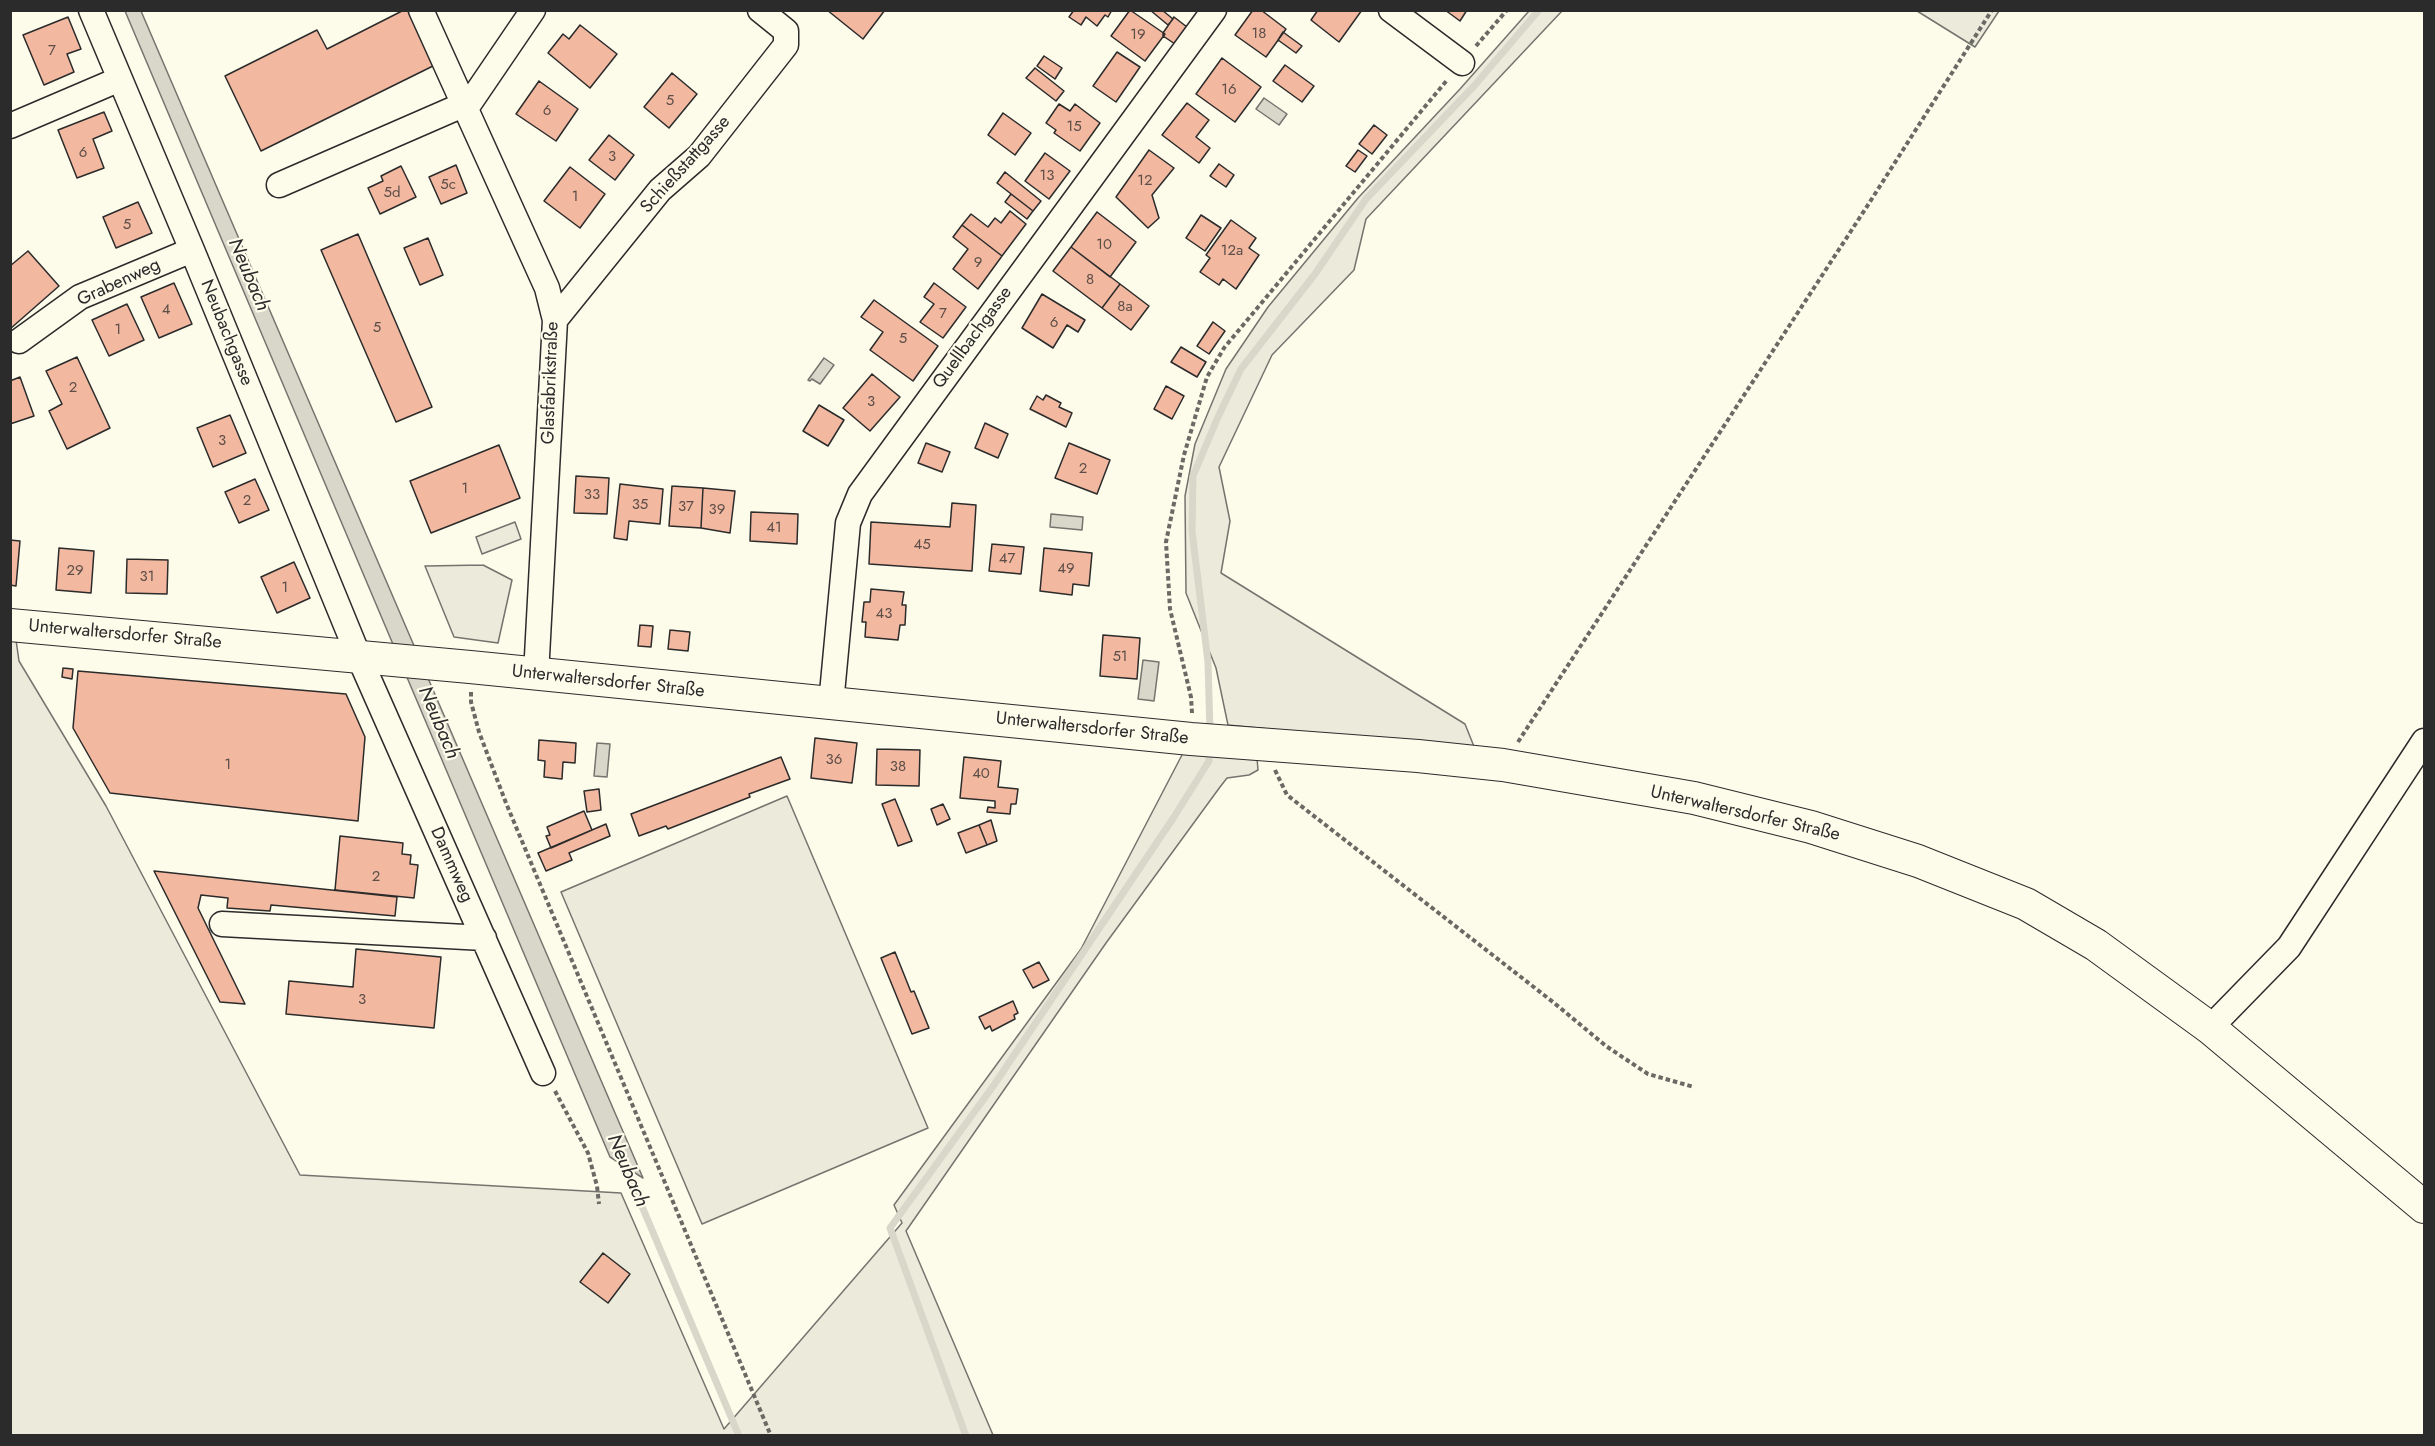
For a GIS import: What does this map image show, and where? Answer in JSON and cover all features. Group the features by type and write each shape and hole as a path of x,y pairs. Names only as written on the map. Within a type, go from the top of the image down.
{"main road":[{"name":"Unterwaltersdorfer Straße","path":"10,625 458,666 1210,740 1503,765 1694,798 1811,826 1918,861 2025,904 2096,945 2210,1028 2424,1207"}],"street":[{"name":"Neubachgasse","path":"91,10 192,250 373,659"},
{"name":"Glasfabrikstraße","path":"422,10 547,288 555,320 536,675"},
{"path":"279,185 466,105 533,10"},
{"name":"Schießstattgasse","path":"555,320 660,190 699,156 786,45 786,32 760,10"},
{"name":"Quellbachgasse","path":"831,704 848,523 860,494 1214,10"},
{"path":"1391,10 1462,63"},
{"path":"10,126 120,79"},
{"name":"Grabenweg","path":"19,341 80,297 192,250"},
{"name":"Dammweg","path":"373,659 484,938 543,1073"},
{"path":"2210,1028 2289,947 2424,741"},
{"path":"222,924 484,938"}],"path":[{"path":"1210,740 1191,697 1170,609 1166,542 1184,455 1207,377 1224,348 1248,317 1507,10"},
{"path":"1503,765 1573,654 1866,208 1992,10"},
{"path":"458,666 479,732 506,803 771,1436"},
{"path":"1272,745 1276,774 1287,795 1544,994 1606,1046 1648,1074 1694,1087"},
{"path":"543,1073 560,1097 588,1154 597,1186 598,1204"}],"shaded area":[{"path":"1529,11 1562,11 1366,219 1354,270 1272,355 1219,467 1230,521 1221,573 1465,724 1475,749 1228,725 1216,668 1186,593 1185,496 1195,444 1226,369 1268,307 1358,198"},
{"path":"1917,11 1999,11 1975,47"},
{"path":"515,522 521,539 482,554 476,537"},
{"path":"483,565 512,580 498,643 454,637 425,566"},
{"path":"10,633 15,633 19,661 106,806 300,1175 621,1193 724,1429 902,1223 894,1205 1081,949 1183,753 1257,758 1258,770 1249,775 1227,778 1220,787 1106,943 906,1231 993,1435 11,1435"},
{"path":"787,796 928,1128 702,1224 561,892"}],"water":[{"path":"125,11 141,11 643,1178 610,1157"},
{"path":"1264,98 1287,114 1279,125 1256,109"},
{"path":"824,358 834,365 820,384 812,379 808,380"},
{"path":"1051,514 1083,517 1082,530 1050,527"},
{"path":"1143,660 1159,662 1154,701 1138,699"},
{"path":"597,743 610,744 607,777 594,776"}],"building":[{"path":"404,10 409,10 435,65 261,151 225,76 317,30 327,49"},
{"path":"827,10 885,10 863,39"},
{"path":"1074,10 1112,10 1108,17 1105,15 1097,26 1086,17 1081,25 1069,17"},
{"path":"1130,10 1165,34 1145,61 1111,36"},
{"path":"1150,10 1162,10 1173,19 1168,25"},
{"path":"1253,10 1261,10 1286,29 1266,57 1235,35"},
{"path":"1318,10 1362,10 1339,42 1311,20"},
{"path":"1445,10 1467,10 1460,21"},
{"path":"68,17 81,49 67,54 74,72 44,85 23,35"},
{"path":"1174,17 1187,27 1175,44 1163,36"},
{"path":"580,25 617,54 590,88 548,53 563,34 569,39"},
{"path":"1283,32 1302,46 1296,53 1278,40"},
{"path":"1117,52 1140,67 1116,102 1093,86"},
{"path":"1044,56 1062,68 1055,79 1037,66"},
{"path":"1222,58 1261,87 1235,122 1196,94"},
{"path":"1285,65 1314,86 1302,102 1273,81"},
{"path":"1035,68 1064,91 1056,101 1026,78"},
{"path":"672,73 697,94 669,128 644,107"},
{"path":"539,81 578,109 556,141 516,114"},
{"path":"1187,103 1209,120 1196,137 1210,148 1199,163 1162,135"},
{"path":"1059,104 1070,111 1075,104 1100,123 1080,151 1054,133 1056,130 1046,123"},
{"path":"104,112 112,131 93,139 104,168 77,178 58,130"},
{"path":"1003,113 1031,133 1015,155 988,135"},
{"path":"1374,125 1387,135 1372,154 1359,144"},
{"path":"609,135 634,155 615,180 589,160"},
{"path":"1149,150 1174,168 1152,195 1159,218 1148,228 1116,197"},
{"path":"1358,150 1367,156 1355,172 1346,166"},
{"path":"1045,153 1070,171 1049,199 1025,181"},
{"path":"1219,164 1234,175 1226,187 1210,176"},
{"path":"456,165 467,193 441,204 429,177"},
{"path":"401,166 416,197 380,214 368,188 383,181 381,176"},
{"path":"570,167 605,194 580,228 544,201"},
{"path":"1005,172 1041,201 1033,211 997,183"},
{"path":"1011,194 1033,211 1027,219 1005,202"},
{"path":"138,202 152,233 116,248 103,217"},
{"path":"1010,211 1026,224 1002,256 962,225 971,214 988,227 995,218 1001,223"},
{"path":"1097,212 1136,242 1110,277 1071,247"},
{"path":"1201,215 1221,228 1205,251 1186,238"},
{"path":"1231,220 1256,238 1249,248 1259,255 1236,289 1223,279 1219,285 1200,272 1210,258 1206,255"},
{"path":"962,225 1002,256 978,289 953,269 968,249 953,237"},
{"path":"358,234 432,407 396,422 321,250"},
{"path":"428,238 443,275 420,285 404,248"},
{"path":"1071,247 1120,284 1102,308 1053,271"},
{"path":"28,251 59,286 10,329 10,266"},
{"path":"174,283 192,324 159,338 141,297"},
{"path":"934,283 966,307 943,338 920,322 934,304 924,297"},
{"path":"1120,284 1149,306 1131,330 1102,308"},
{"path":"1042,294 1085,320 1078,332 1067,325 1053,348 1022,328"},
{"path":"874,300 938,346 913,381 870,350 883,332 861,317"},
{"path":"127,304 144,340 109,356 92,320"},
{"path":"1213,322 1225,331 1209,354 1197,346"},
{"path":"1181,347 1206,362 1197,377 1171,362"},
{"path":"77,357 110,428 67,449 49,411 62,404 46,371"},
{"path":"872,374 900,397 870,431 843,408"},
{"path":"20,377 34,416 10,424 10,381"},
{"path":"1166,386 1184,396 1172,419 1154,409"},
{"path":"1046,395 1061,403 1059,407 1072,413 1066,427 1030,409 1037,396 1043,400"},
{"path":"819,405 844,420 828,446 803,431"},
{"path":"230,415 246,453 213,467 197,428"},
{"path":"985,423 1008,434 998,458 975,448"},
{"path":"926,443 950,452 942,472 918,463"},
{"path":"1069,443 1110,460 1097,494 1055,478"},
{"path":"499,445 520,498 431,533 410,481"},
{"path":"576,476 609,478 607,514 574,513"},
{"path":"255,479 269,510 239,523 225,492"},
{"path":"620,484 663,489 660,524 629,521 627,540 614,538"},
{"path":"672,486 703,488 701,528 669,526"},
{"path":"703,488 735,491 730,533 701,528"},
{"path":"952,503 976,505 972,571 869,564 871,522 950,527"},
{"path":"751,512 798,514 797,544 750,541"},
{"path":"10,540 20,541 16,586 10,585"},
{"path":"992,544 1024,547 1021,574 989,571"},
{"path":"59,548 94,551 91,593 56,590"},
{"path":"1044,548 1092,553 1089,586 1073,584 1072,595 1040,591"},
{"path":"127,559 168,560 167,594 126,593"},
{"path":"294,562 310,598 277,613 261,577"},
{"path":"871,589 904,592 902,605 906,605 905,625 900,625 898,640 865,637 866,622 862,622 864,602 870,602"},
{"path":"640,625 653,626 651,647 638,646"},
{"path":"670,630 690,632 688,651 668,649"},
{"path":"1103,635 1140,638 1137,679 1100,676"},
{"path":"63,668 73,669 72,679 62,677"},
{"path":"78,671 346,694 365,737 358,821 110,793 73,728"},
{"path":"815,738 857,743 852,783 811,778"},
{"path":"539,740 576,743 575,763 563,762 562,779 544,777 545,761 538,760"},
{"path":"877,749 920,750 919,786 876,785"},
{"path":"781,757 790,779 668,829 666,826 639,836 631,814"},
{"path":"964,757 1001,761 998,787 1018,789 1016,804 1011,804 1010,814 987,812 988,807 995,808 995,801 960,798"},
{"path":"599,789 601,810 587,812 584,791"},
{"path":"895,799 912,841 898,846 882,804"},
{"path":"943,804 950,819 937,825 931,809"},
{"path":"584,811 592,830 551,848 546,836 550,835 547,827"},
{"path":"991,820 997,841 987,845 979,825"},
{"path":"606,824 610,836 569,853 572,860 546,871 538,853"},
{"path":"979,825 987,845 966,853 958,833"},
{"path":"340,836 403,843 402,854 411,855 410,864 418,865 414,898 335,890"},
{"path":"154,871 397,897 395,916 271,905 270,911 227,908 228,898 201,895 198,908 245,1004 220,1002"},
{"path":"356,949 441,957 434,1028 286,1014 289,981 353,987"},
{"path":"895,952 929,1028 912,1034 881,958"},
{"path":"1039,962 1049,980 1033,988 1023,970"},
{"path":"1013,1001 1018,1013 1014,1015 1015,1019 992,1031 990,1026 985,1029 979,1017"},
{"path":"603,1253 630,1274 608,1303 580,1282"}],"waterway":[{"path":"1210,732 1208,662 1192,531 1193,476 1218,417 1241,369 1315,274 1366,199 1474,86 1539,10"},
{"path":"966,1436 890,1228 994,1085 1174,817 1209,761 1209,749"},
{"name":"Neubach","path":"622,1159 739,1436"}]}
